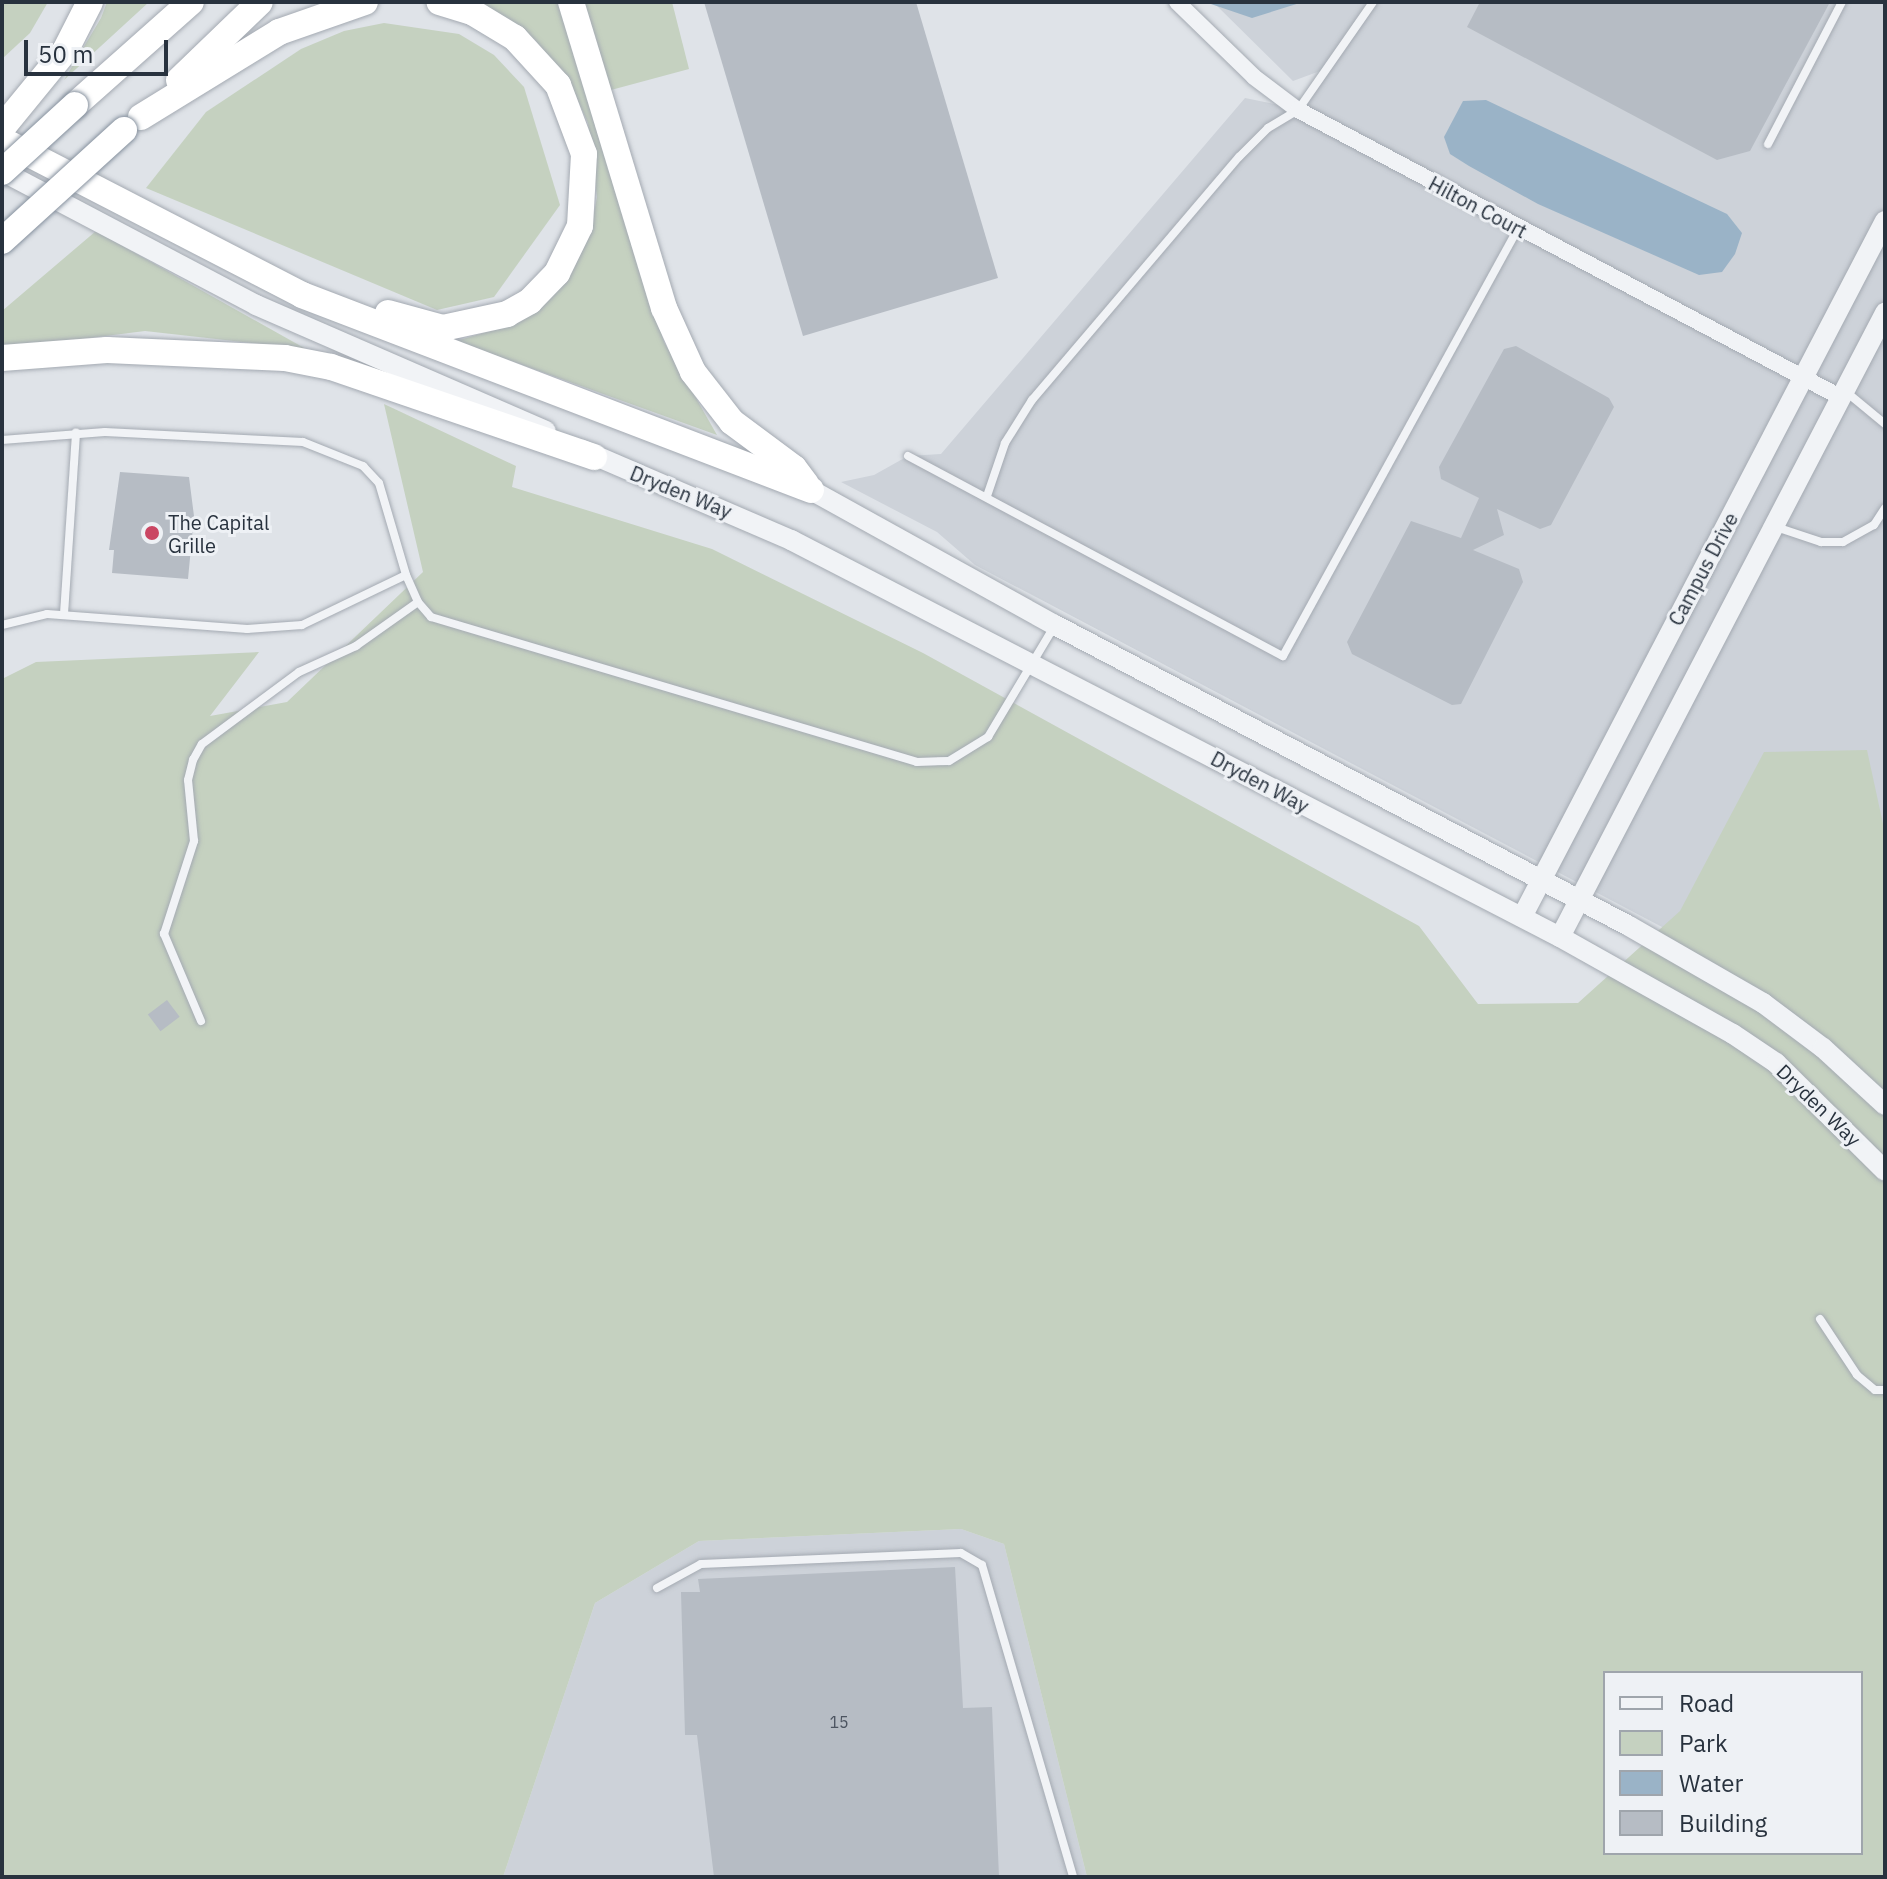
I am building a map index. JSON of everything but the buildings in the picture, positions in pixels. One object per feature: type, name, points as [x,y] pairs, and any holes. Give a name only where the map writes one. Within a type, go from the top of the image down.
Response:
[{"type":"highway","points":[[2,128],[40,85],[90,2]]},
{"type":"highway","points":[[2,171],[191,2]]},
{"type":"highway","points":[[2,241],[132,124],[260,2]]},
{"type":"highway","points":[[132,124],[279,32],[365,2]]},
{"type":"highway","points":[[246,269],[443,328],[507,314],[530,301],[557,273],[580,226],[585,200],[584,154],[571,108],[543,65],[515,38],[472,12],[439,2]]},
{"type":"highway","points":[[571,2],[664,308],[693,372],[732,422],[794,468],[811,490]]},
{"type":"highway","points":[[2,140],[246,269],[394,333],[811,490]]},
{"type":"highway","points":[[2,358],[107,350],[285,358],[331,367],[594,457]]},
{"type":"street","name":"Hilton Court","points":[[1177,2],[1254,77],[1298,110],[1803,377],[1842,394]]},
{"type":"street","name":"Dryden Way","points":[[2,171],[256,305],[518,416],[594,457],[763,527],[1560,937],[1733,1034],[1776,1063],[1885,1171]]},
{"type":"street","name":"Campus Drive","points":[[1522,917],[1885,221]]},
{"type":"street","name":"Campus Drive","points":[[1560,937],[1885,313]]},
{"type":"street","name":"Dryden Way","points":[[811,490],[1055,625],[1578,900],[1763,1003],[1823,1048],[1885,1105]]},
{"type":"lane","points":[[987,496],[1005,443],[1032,400],[1239,157],[1268,128],[1298,110],[1373,2]]},
{"type":"lane","points":[[1768,144],[1842,2]]},
{"type":"lane","points":[[908,456],[1283,656],[1518,228]]},
{"type":"lane","points":[[1842,394],[1885,424]]},
{"type":"lane","points":[[64,614],[76,432]]},
{"type":"lane","points":[[2,440],[76,432],[303,442],[356,462],[379,483],[387,498],[406,575],[418,602],[431,617],[917,762],[949,761],[988,737],[1036,665],[1055,625]]},
{"type":"lane","points":[[1773,526],[1821,542],[1843,542],[1874,525],[1885,509]]},
{"type":"lane","points":[[2,625],[64,614],[247,629],[302,625],[406,575]]},
{"type":"lane","points":[[201,1021],[164,934],[194,841],[188,780],[193,760],[202,744],[299,672],[356,646],[418,602]]},
{"type":"lane","points":[[1820,1319],[1857,1375],[1875,1390],[1885,1390]]},
{"type":"lane","points":[[657,1588],[701,1564],[961,1553],[982,1565],[1073,1877]]},
{"type":"shaded area","points":[[1213,2],[1885,2],[1885,1081],[1753,975],[975,565],[937,532],[841,482],[874,475],[908,456],[941,454],[1245,98],[1298,109],[1320,71],[1293,81]]},
{"type":"shaded area","points":[[961,1529],[1004,1544],[1087,1877],[503,1877],[595,1603],[699,1541]]},
{"type":"green space","points":[[2,2],[48,2],[30,33],[2,59]]},
{"type":"green space","points":[[107,2],[149,2],[64,80],[101,18]]},
{"type":"green space","points":[[478,2],[560,2],[664,342],[717,435],[456,341],[511,325],[591,229],[597,197],[588,123],[570,83],[535,40]]},
{"type":"green space","points":[[584,2],[672,2],[689,69],[611,90]]},
{"type":"green space","points":[[384,23],[459,34],[494,55],[524,87],[560,205],[494,297],[437,310],[146,188],[206,112],[301,49],[344,31]]},
{"type":"green space","points":[[96,231],[306,349],[145,331],[2,349],[2,311]]},
{"type":"green space","points":[[384,404],[516,466],[512,487],[712,549],[923,653],[1419,926],[1478,1004],[1578,1003],[1680,911],[1764,752],[1867,750],[1885,833],[1885,1877],[1087,1877],[1004,1544],[961,1529],[699,1541],[595,1603],[503,1877],[2,1877],[2,679],[36,662],[259,652],[210,716],[287,702],[423,572]]},
{"type":"water","points":[[1205,2],[1303,2],[1252,18]]},
{"type":"water","points":[[1486,100],[1727,214],[1742,233],[1735,254],[1722,272],[1699,275],[1538,204],[1469,166],[1450,154],[1444,137],[1463,101]]},
{"type":"place","name":"The Capital Grille","points":[[152,533]]}]
